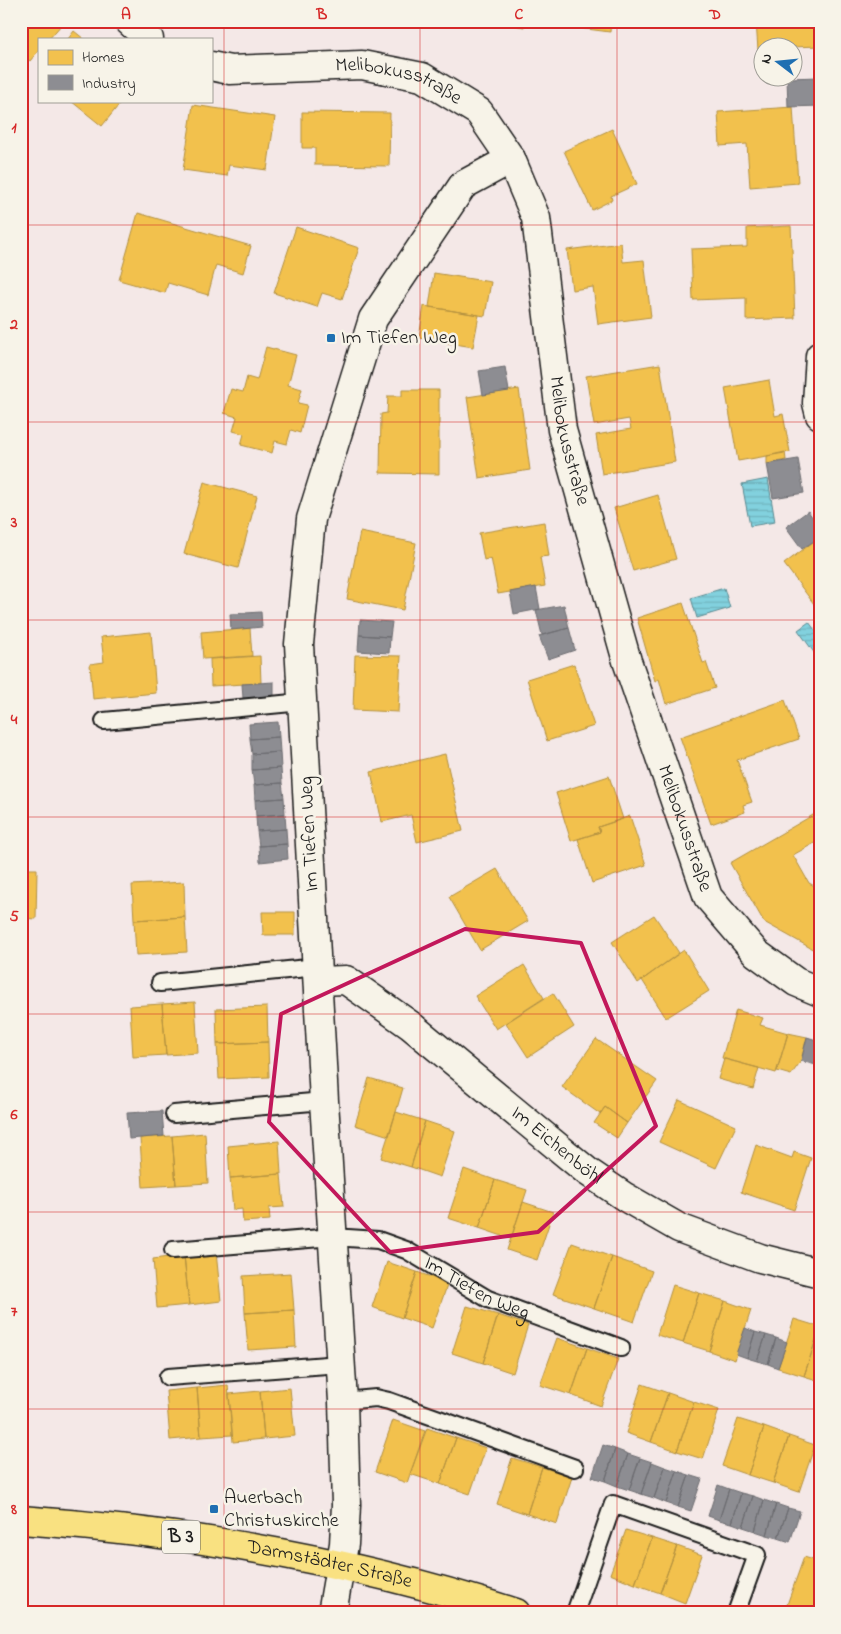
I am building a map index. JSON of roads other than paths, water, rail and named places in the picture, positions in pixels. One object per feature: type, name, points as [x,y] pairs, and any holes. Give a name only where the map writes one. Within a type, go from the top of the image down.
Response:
[{"type":"main road","name":"Darmstädter Straße","points":[[21,1520],[134,1530],[340,1565],[448,1592],[516,1613]]},
{"type":"street","points":[[129,21],[148,38]]},
{"type":"street","name":"Melibokusstraße","points":[[212,66],[230,70],[362,66],[422,77],[479,112],[511,159],[536,218],[562,430],[627,661],[708,896],[756,953],[796,982],[820,992]]},
{"type":"street","name":"Im Tiefen Weg","points":[[332,1613],[346,1526],[343,1401],[324,1101],[299,644],[311,519],[373,319],[463,185],[511,159]]},
{"type":"street","points":[[820,356],[817,403],[820,415]]},
{"type":"street","name":"Im Eichenböhl","points":[[318,974],[346,980],[410,1025],[588,1172],[625,1197],[679,1228],[760,1258],[820,1273]]},
{"type":"lane","points":[[104,721],[302,702]]},
{"type":"lane","points":[[160,983],[318,974]]},
{"type":"lane","points":[[174,1114],[324,1101]]},
{"type":"lane","name":"Im Tiefen Weg","points":[[173,1250],[333,1237],[378,1240],[406,1250],[488,1299],[621,1348]]},
{"type":"lane","points":[[168,1377],[340,1364]]},
{"type":"lane","points":[[343,1401],[376,1398],[389,1401],[575,1468]]},
{"type":"lane","points":[[575,1613],[613,1504],[757,1555],[736,1613]]},
{"type":"water","points":[[768,479],[775,522],[750,526],[742,484]]},
{"type":"water","points":[[724,588],[730,608],[697,618],[691,598]]},
{"type":"water","points":[[809,622],[820,637],[820,657],[818,658],[798,630]]},
{"type":"place","name":"Im Tiefen Weg","points":[[331,338]]},
{"type":"place","name":"Auerbach Christuskirche","points":[[214,1509]]}]
